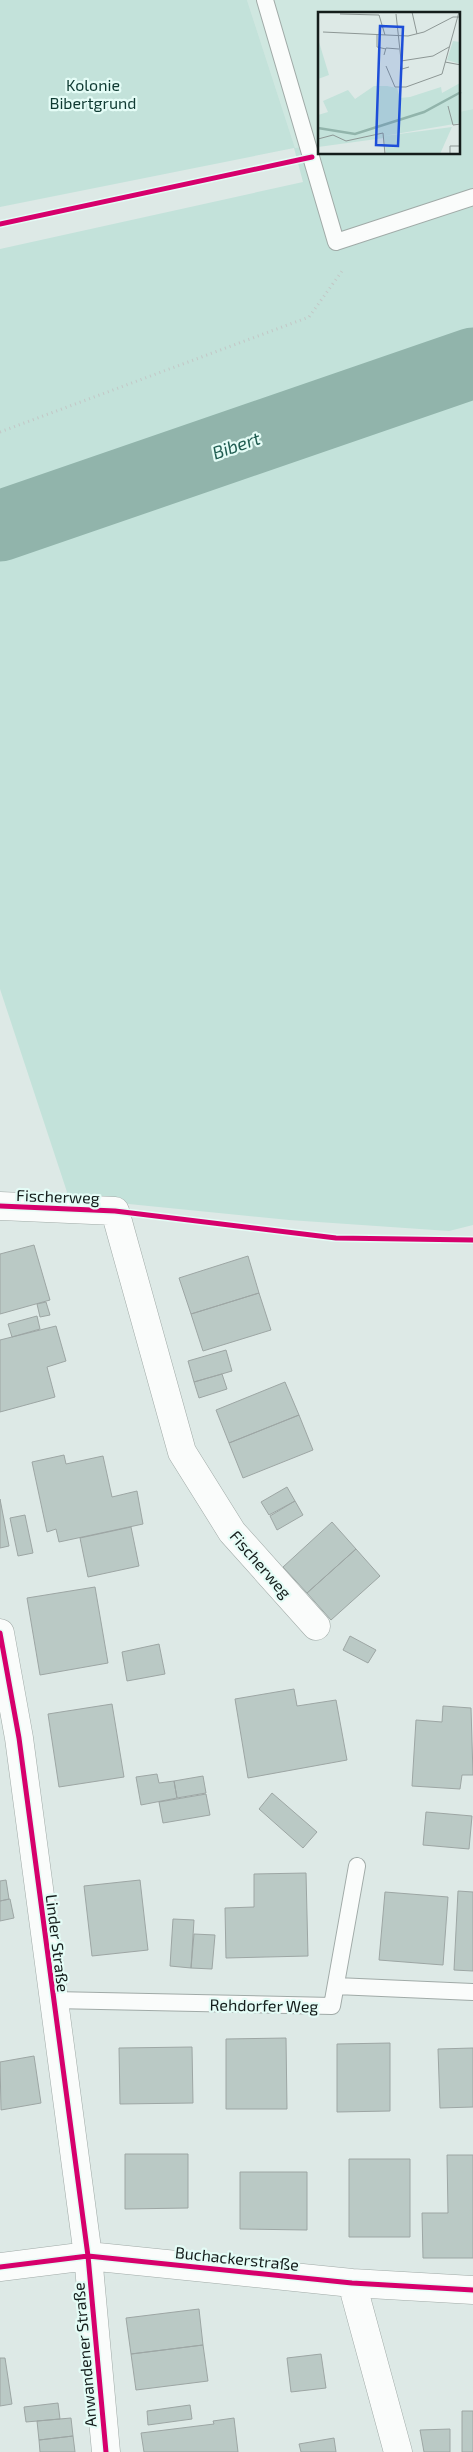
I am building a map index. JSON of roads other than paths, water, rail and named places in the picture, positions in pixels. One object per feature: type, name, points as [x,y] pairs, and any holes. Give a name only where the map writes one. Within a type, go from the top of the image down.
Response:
[{"type":"street","name":"Fischerweg","points":[[0,1206],[115,1211],[182,1452],[232,1532],[316,1626]]},
{"type":"street","name":"Linder Straße","points":[[0,1633],[10,1740],[53,2000],[88,2256]]},
{"type":"street","name":"Buchackerstraße","points":[[0,2267],[88,2256],[352,2282],[473,2290]]},
{"type":"street","name":"Anwandener Straße","points":[[88,2256],[106,2452]]},
{"type":"street","points":[[352,2282],[398,2452]]},
{"type":"lane","points":[[265,0],[336,242],[473,197]]},
{"type":"lane","name":"Rehdorfer Weg","points":[[53,2000],[332,2006],[357,1866]]},
{"type":"lane","points":[[336,1986],[473,1992]]},
{"type":"waterway","name":"Bibert","points":[[0,526],[473,363]]},
{"type":"park label","name":"Kolonie Bibertgrund","points":[[93,93]]}]
